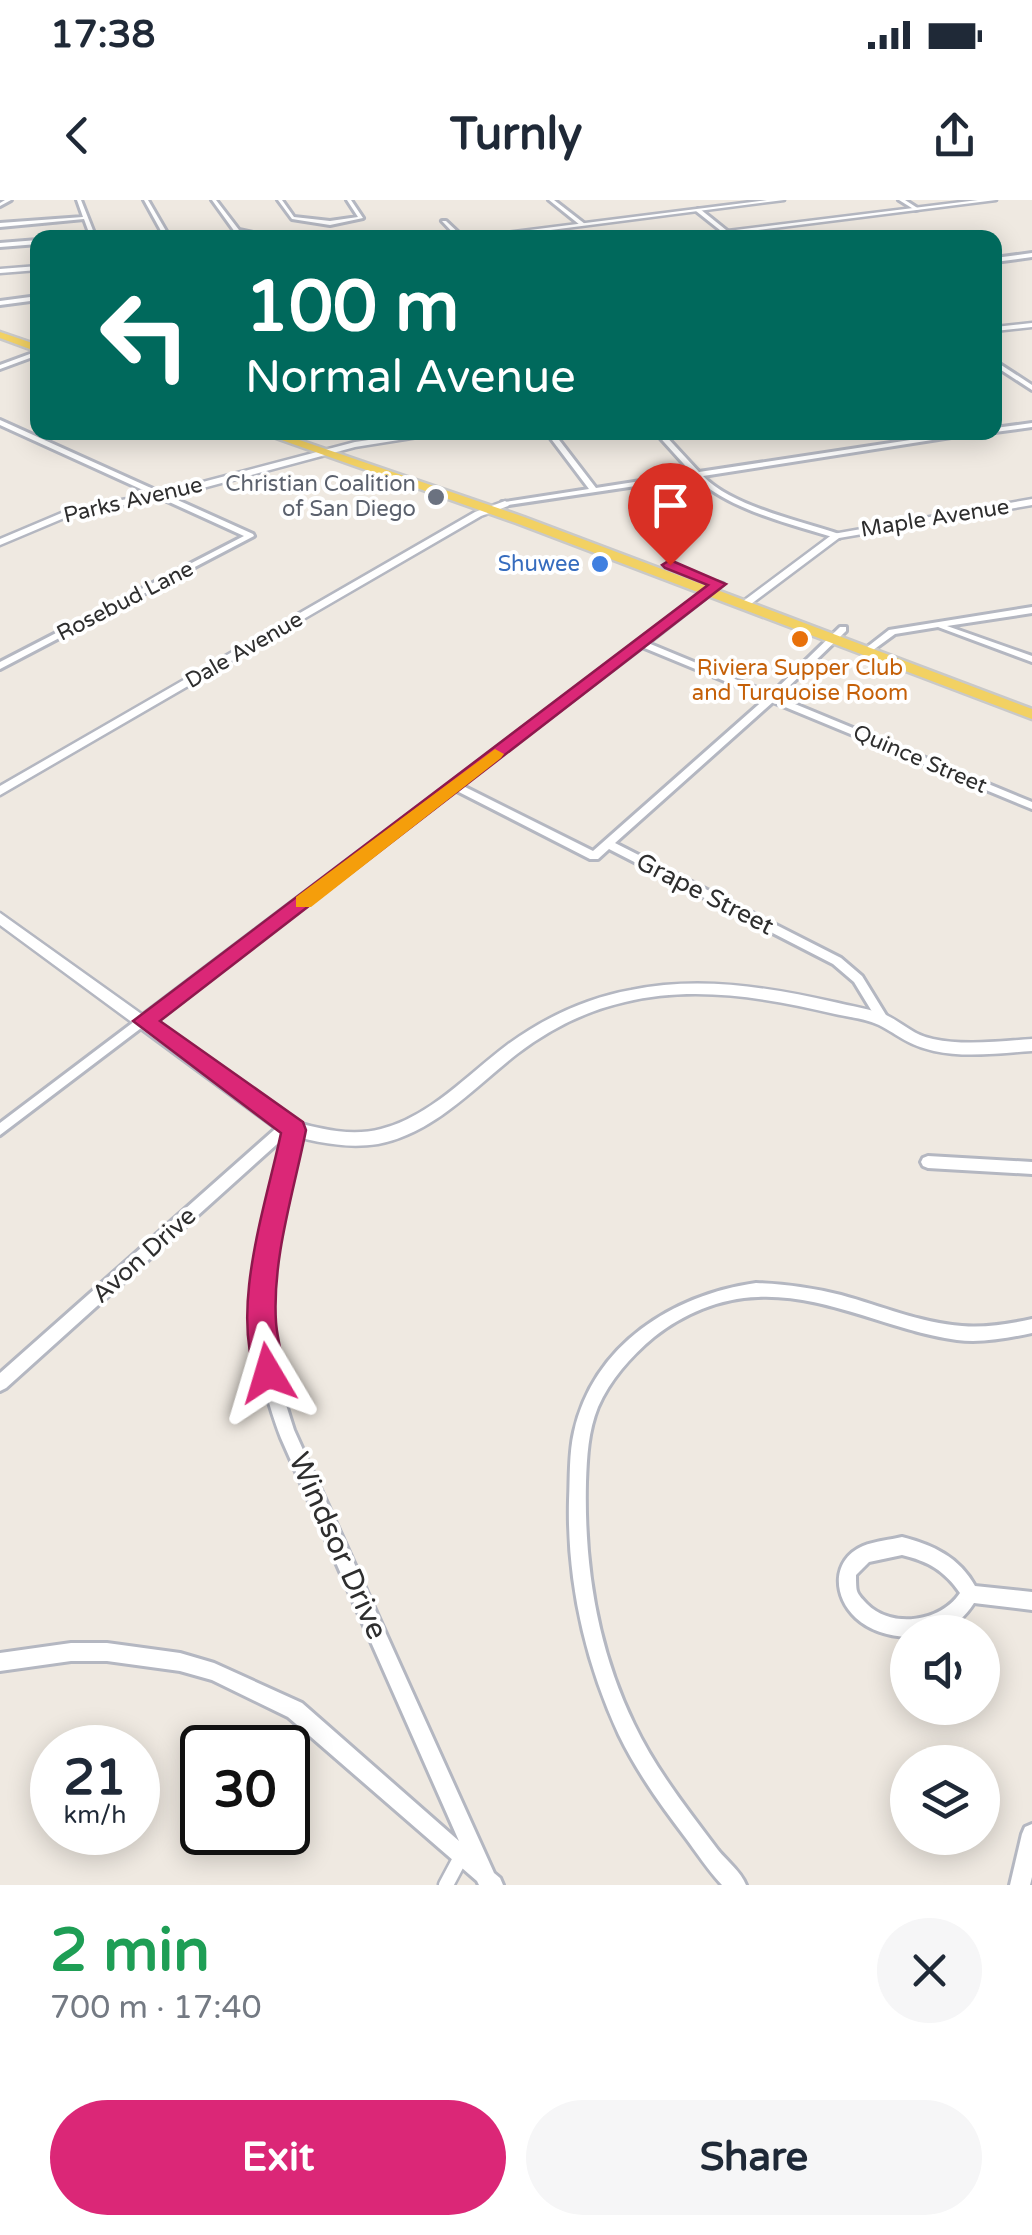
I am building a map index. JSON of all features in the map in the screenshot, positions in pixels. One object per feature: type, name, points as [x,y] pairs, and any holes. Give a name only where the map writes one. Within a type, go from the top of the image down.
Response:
[{"type":"main road","points":[[0,335],[30,348]]},
{"type":"main road","points":[[0,344],[30,350]]},
{"type":"main road","points":[[288,440],[1032,700]]},
{"type":"main road","points":[[318,440],[505,504],[713,589]]},
{"type":"main road","points":[[871,646],[1032,714]]},
{"type":"street","points":[[0,205],[9,200]]},
{"type":"street","points":[[79,200],[90,230]]},
{"type":"street","points":[[146,200],[163,230]]},
{"type":"street","points":[[214,200],[236,230]]},
{"type":"street","points":[[280,200],[292,218],[330,224],[361,218],[349,200]]},
{"type":"street","points":[[551,200],[582,224]]},
{"type":"street","points":[[534,230],[781,200]]},
{"type":"street","points":[[902,200],[917,208]]},
{"type":"street","points":[[734,230],[993,200]]},
{"type":"street","points":[[698,210],[725,230]]},
{"type":"street","points":[[0,224],[84,218]]},
{"type":"street","points":[[444,222],[453,230]]},
{"type":"street","points":[[0,245],[30,243]]},
{"type":"street","points":[[1002,259],[1032,255]]},
{"type":"street","points":[[0,270],[30,268]]},
{"type":"street","points":[[0,303],[30,299]]},
{"type":"street","points":[[1002,328],[1032,325]]},
{"type":"street","points":[[0,367],[30,354]]},
{"type":"street","points":[[1002,369],[1032,388]]},
{"type":"street","points":[[0,422],[30,436]]},
{"type":"street","points":[[1002,429],[1032,425]]},
{"type":"street","points":[[39,440],[162,496]]},
{"type":"street","name":"Parks Avenue","points":[[0,542],[70,512],[162,496],[323,452],[394,440]]},
{"type":"street","points":[[555,440],[594,490]]},
{"type":"street","points":[[665,440],[696,474],[738,503],[836,536]]},
{"type":"street","points":[[505,504],[926,440]]},
{"type":"street","name":"Rosebud Lane","points":[[0,666],[250,536],[162,496]]},
{"type":"street","name":"Maple Avenue","points":[[748,601],[836,536],[1032,502]]},
{"type":"street","name":"Dale Avenue","points":[[0,791],[488,508],[505,504]]},
{"type":"street","points":[[0,1130],[713,589]]},
{"type":"street","points":[[871,646],[892,632],[1032,610]]},
{"type":"street","points":[[940,626],[1032,659]]},
{"type":"street","points":[[609,844],[838,634]]},
{"type":"street","name":"Quince Street","points":[[641,643],[1032,806]]},
{"type":"street","name":"Grape Street","points":[[454,785],[594,856],[609,844],[837,961],[858,979],[882,1020]]},
{"type":"street","points":[[0,918],[291,1128],[318,1138],[366,1142],[403,1132],[432,1116],[528,1036],[572,1013],[640,992],[694,987],[777,993],[882,1020],[928,1047],[1032,1045]]},
{"type":"street","name":"Avon Drive","points":[[0,1383],[291,1128]]},
{"type":"street","name":"Windsor Drive","points":[[291,1128],[263,1279],[262,1321],[268,1373],[286,1432],[490,1883]]},
{"type":"street","points":[[928,1162],[1032,1168]]},
{"type":"street","points":[[728,1882],[640,1756],[593,1640],[580,1574],[577,1502],[582,1428],[603,1383],[632,1346],[667,1318],[708,1299],[751,1289],[774,1288],[958,1333],[1000,1333],[1032,1326]]},
{"type":"street","points":[[877,1549],[917,1549],[961,1575],[970,1594],[965,1606],[942,1623],[927,1627],[896,1626],[854,1606],[847,1571],[877,1549]]},
{"type":"street","points":[[970,1594],[1032,1601]]},
{"type":"street","points":[[0,1662],[71,1652],[107,1652],[180,1662],[214,1672],[295,1710],[463,1854],[490,1883]]},
{"type":"street","points":[[1020,1885],[1032,1834]]},
{"type":"street","points":[[446,1885],[463,1854]]},
{"type":"slow traffic","points":[[303,902],[495,754]]},
{"type":"place","name":"Christian Coalition of San Diego","points":[[436,497]]},
{"type":"place","name":"Shuwee","points":[[600,564]]},
{"type":"place","name":"Riviera Supper Club and Turquoise Room","points":[[800,639]]},
{"type":"route","points":[[268,1373],[262,1321],[263,1279],[294,1130],[144,1021],[719,584],[670,565]]}]
